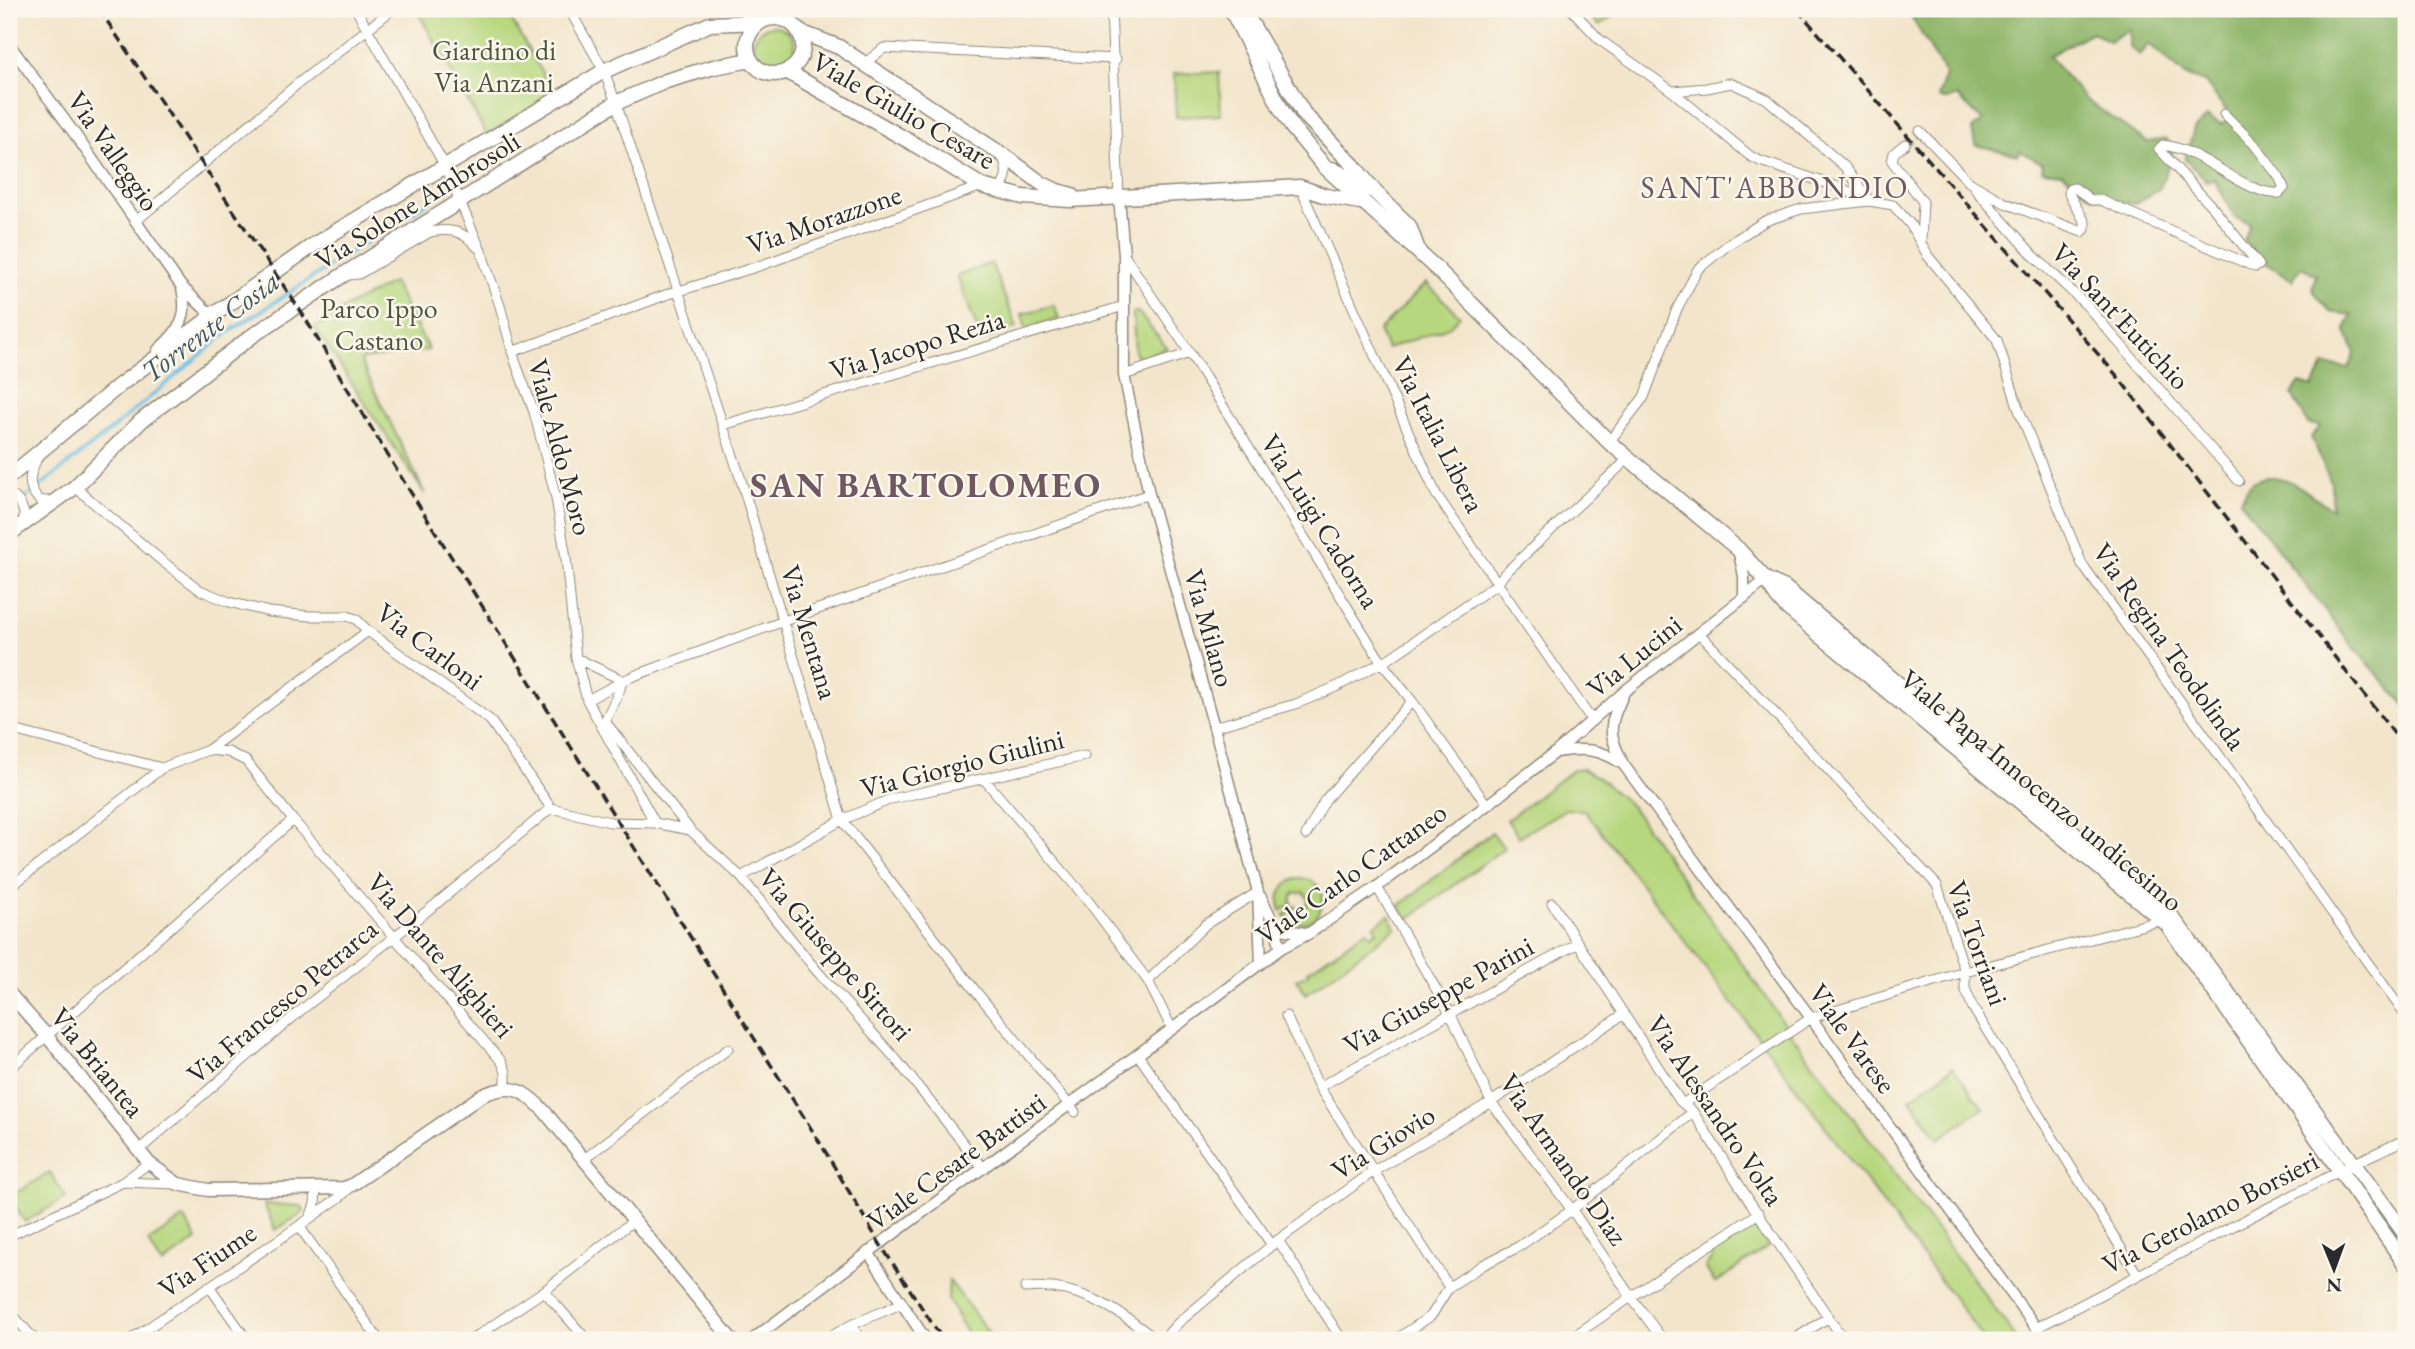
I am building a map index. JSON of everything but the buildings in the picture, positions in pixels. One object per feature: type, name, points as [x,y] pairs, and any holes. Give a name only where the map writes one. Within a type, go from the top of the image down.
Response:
[{"type":"main road","name":"Viale Papa Innocenzo undicesimo","points":[[1231,9],[1281,109],[1324,166],[1419,253],[1609,442],[1738,549],[1786,606],[2163,920],[2406,1265]]},
{"type":"main road","points":[[1243,9],[1294,99],[1324,138],[1353,165],[1409,226],[1419,253]]},
{"type":"main road","points":[[604,71],[710,24],[762,17],[785,19],[800,32],[803,50],[794,66],[786,71],[770,73],[756,66],[751,60],[747,44],[749,36],[762,17]]},
{"type":"main road","name":"Viale Giulio Cesare","points":[[800,32],[823,39],[864,64],[1001,153],[1041,183],[1057,191],[1087,199]]},
{"type":"main road","points":[[616,103],[666,81],[751,60]]},
{"type":"main road","name":"Via Solone Ambrosoli","points":[[9,477],[121,384],[310,247],[447,170],[604,71]]},
{"type":"main road","name":"Viale Giulio Cesare","points":[[786,71],[982,186],[998,191],[1044,200],[1300,187]]},
{"type":"main road","name":"Via Solone Ambrosoli","points":[[9,534],[23,517],[47,501],[78,489],[141,421],[252,335],[459,197],[616,103]]},
{"type":"main road","points":[[1300,187],[1313,180],[1324,166],[1324,138]]},
{"type":"main road","points":[[1324,166],[1376,192]]},
{"type":"main road","points":[[1300,187],[1326,196],[1362,202]]},
{"type":"main road","name":"Viale Papa Innocenzo undicesimo","points":[[1766,580],[1785,588],[2169,913],[2406,1235]]},
{"type":"main road","name":"Via Briantea","points":[[9,993],[149,1163],[178,1184]]},
{"type":"main road","points":[[178,1184],[208,1190],[344,1188],[481,1096],[516,1089],[530,1096],[732,1340]]},
{"type":"street","name":"Viale Aldo Moro","points":[[356,9],[447,170],[481,251],[512,352],[534,412],[556,498],[566,558],[576,658],[587,700],[655,823]]},
{"type":"street","points":[[136,221],[393,9]]},
{"type":"street","name":"Via Mentana","points":[[569,9],[604,71],[616,103],[723,425],[842,820],[1072,1109]]},
{"type":"street","name":"Via Milano","points":[[1111,9],[1124,255],[1124,375],[1149,494],[1258,892],[1281,948]]},
{"type":"street","points":[[1571,9],[1600,40],[1672,91],[1750,156],[1841,188],[1869,201]]},
{"type":"street","name":"Via Valleggio","points":[[9,44],[181,286],[207,311],[219,312]]},
{"type":"street","points":[[864,64],[884,48],[1114,59]]},
{"type":"street","points":[[1672,91],[1731,83],[1767,99],[1845,167],[1869,201]]},
{"type":"street","points":[[1920,131],[1969,182],[2005,203],[2082,232],[2085,222],[2069,194],[2070,189],[2075,188],[2091,200],[2100,200],[2255,267],[2259,265],[2220,216],[2159,149],[2163,145],[2178,147],[2256,190],[2279,193],[2284,188],[2280,177],[2254,144],[2224,114]]},
{"type":"street","points":[[1900,148],[1892,161],[1923,202],[1920,243]]},
{"type":"street","name":"Viale Giulio Cesare","points":[[998,191],[1005,183],[1007,174],[1001,153]]},
{"type":"street","name":"Via Sant'Eutichio","points":[[1969,182],[2033,255],[2087,306],[2239,481]]},
{"type":"street","name":"Via Morazzone","points":[[512,352],[982,186]]},
{"type":"street","name":"Via Italia Libera","points":[[1300,187],[1436,494],[1591,719]]},
{"type":"street","points":[[1609,442],[1644,397],[1677,309],[1698,269],[1729,244],[1765,221],[1801,209],[1869,201]]},
{"type":"street","name":"Via Regina Teodolinda","points":[[1869,201],[1893,205],[1910,224],[1928,256],[1997,340],[2019,410],[2082,564],[2406,1016]]},
{"type":"street","points":[[343,275],[359,274],[430,232],[440,230],[461,232],[481,251]]},
{"type":"street","name":"Via Luigi Cadorna","points":[[1124,255],[1190,353],[1382,663],[1487,805]]},
{"type":"street","points":[[121,384],[168,341],[183,322],[185,305],[181,286]]},
{"type":"street","name":"Via Jacopo Rezia","points":[[723,425],[1124,306]]},
{"type":"street","points":[[1124,375],[1190,353]]},
{"type":"street","points":[[39,454],[28,479],[32,490],[47,501]]},
{"type":"street","points":[[1214,727],[1296,704],[1382,663],[1498,583],[1504,574],[1628,459]]},
{"type":"street","name":"Via Carloni","points":[[78,489],[162,561],[201,590],[229,602],[269,612],[347,616],[356,619],[368,631],[490,720],[551,808]]},
{"type":"street","points":[[587,700],[622,680],[1149,494]]},
{"type":"street","points":[[10,495],[19,501],[23,517]]},
{"type":"street","points":[[1738,549],[1744,576],[1744,598]]},
{"type":"street","name":"Via Lucini","points":[[1556,752],[1625,691],[1766,580]]},
{"type":"street","points":[[9,888],[162,768],[208,750],[368,631]]},
{"type":"street","name":"Via Torriani","points":[[1699,633],[1937,885],[1965,972],[1965,988],[1973,1008],[2137,1274]]},
{"type":"street","points":[[576,658],[622,680]]},
{"type":"street","name":"Via Giuseppe Sirtori","points":[[622,680],[606,719],[607,724],[690,830],[741,877],[816,970],[895,1058],[984,1169]]},
{"type":"street","name":"Viale Varese","points":[[1625,691],[1614,714],[1610,736],[1623,764],[2045,1340]]},
{"type":"street","points":[[1306,835],[1325,800],[1412,701]]},
{"type":"street","points":[[9,729],[162,768]]},
{"type":"street","name":"Viale Varese","points":[[1556,752],[1573,749],[1597,750],[1623,764]]},
{"type":"street","name":"Via Dante Alighieri","points":[[208,750],[228,752],[246,761],[293,820],[502,1062],[506,1072],[506,1089]]},
{"type":"street","name":"Viale Carlo Cattaneo","points":[[1138,1055],[1281,948],[1377,887],[1556,752]]},
{"type":"street","name":"Via Giorgio Giulini","points":[[741,877],[842,820],[891,799],[1085,755]]},
{"type":"street","points":[[984,779],[1089,902],[1148,981],[1172,1030]]},
{"type":"street","points":[[551,808],[610,822],[655,823],[690,830]]},
{"type":"street","name":"Via Francesco Petrarca","points":[[139,1150],[300,1011],[551,808]]},
{"type":"street","points":[[9,1069],[293,820]]},
{"type":"street","name":"Via Armando Diaz","points":[[1377,887],[1451,1015],[1491,1102],[1572,1210],[1663,1340]]},
{"type":"street","points":[[1148,981],[1206,924],[1258,892]]},
{"type":"street","name":"Via Milano","points":[[1258,892],[1261,963]]},
{"type":"street","name":"Via Alessandro Volta","points":[[1552,903],[1680,1101],[1693,1112],[1844,1340]]},
{"type":"street","points":[[1684,1103],[1811,1018],[1965,972],[2163,920]]},
{"type":"street","points":[[1275,929],[1308,933]]},
{"type":"street","name":"Via Giuseppe Parini","points":[[1319,1087],[1578,943]]},
{"type":"street","name":"Via Giovio","points":[[1166,1340],[1178,1324],[1275,1242],[1374,1171],[1491,1102],[1623,1014]]},
{"type":"street","points":[[1286,1016],[1319,1087],[1449,1286]]},
{"type":"street","points":[[584,1159],[728,1049]]},
{"type":"street","points":[[1138,1055],[1275,1242],[1342,1340]]},
{"type":"street","name":"Viale Cesare Battisti","points":[[752,1340],[868,1252],[1072,1109],[1138,1055]]},
{"type":"street","points":[[1395,1340],[1410,1337],[1431,1316],[1449,1286],[1518,1247],[1572,1210],[1693,1112]]},
{"type":"street","name":"Via Gerolamo Borsieri","points":[[2036,1328],[2137,1274],[2406,1139]]},
{"type":"street","points":[[9,1236],[123,1182],[149,1163]]},
{"type":"street","points":[[123,1182],[178,1184]]},
{"type":"street","name":"Via Fiume","points":[[130,1340],[299,1226],[340,1197],[352,1185]]},
{"type":"street","points":[[310,1218],[316,1189]]},
{"type":"street","points":[[1569,1340],[1759,1213]]},
{"type":"street","points":[[471,1340],[544,1290],[633,1221]]},
{"type":"street","points":[[299,1226],[379,1340]]},
{"type":"street","points":[[868,1252],[926,1340]]},
{"type":"street","points":[[209,1286],[247,1340]]},
{"type":"street","points":[[1025,1288],[1041,1286],[1086,1294],[1127,1316],[1156,1340]]},
{"type":"street","points":[[544,1290],[587,1340]]},
{"type":"street","points":[[825,1340],[851,1325],[903,1303]]},
{"type":"street","points":[[9,1311],[35,1340]]},
{"type":"street","points":[[1793,1340],[1829,1317]]},
{"type":"street","points":[[851,1325],[862,1340]]},
{"type":"green space","name":"Giardino di Via Anzani","points":[[416,9],[505,9],[555,95],[487,135]]},
{"type":"green space","points":[[1584,9],[1622,9],[1599,26]]},
{"type":"green space","points":[[1921,9],[2406,9],[2406,706],[2352,645],[2240,500],[2253,482],[2274,477],[2294,484],[2332,509],[2331,482],[2311,437],[2321,426],[2308,424],[2292,394],[2300,383],[2313,387],[2324,365],[2349,368],[2355,353],[2345,329],[2352,315],[2330,312],[2312,289],[2316,275],[2302,267],[2292,280],[2260,259],[2244,241],[2250,224],[2235,217],[2214,179],[2208,182],[2185,160],[2194,129],[2207,117],[2221,124],[2231,117],[2205,82],[2185,75],[2149,44],[2140,55],[2129,46],[2130,29],[2109,41],[2092,32],[2048,56],[2085,99],[2147,142],[2167,139],[2173,152],[2160,188],[2135,204],[2092,196],[2061,172],[2042,170],[2043,164],[2020,151],[2018,155],[1975,145],[1972,129],[1983,121],[1957,96],[1947,100],[1938,97],[1946,75],[1912,18]]},
{"type":"green space","points":[[774,26],[789,32],[795,47],[789,62],[774,68],[759,62],[753,47],[759,32]]},
{"type":"green space","points":[[1219,72],[1221,115],[1176,117],[1174,74]]},
{"type":"green space","points":[[991,263],[1017,327],[982,341],[957,276]]},
{"type":"green space","name":"Parco Ippo Castano","points":[[393,282],[429,350],[363,359],[361,362],[425,494],[315,328],[351,304]]},
{"type":"green space","points":[[1426,283],[1460,316],[1449,327],[1387,349],[1379,331]]},
{"type":"green space","points":[[1054,305],[1059,319],[1026,329],[1022,314]]},
{"type":"green space","points":[[1135,312],[1138,312],[1167,348],[1140,358],[1135,354]]},
{"type":"green space","points":[[1582,769],[1598,777],[1632,807],[1792,1035],[2018,1340],[1985,1340],[1585,811],[1566,809],[1519,837],[1507,820],[1567,774]]},
{"type":"green space","points":[[1492,832],[1504,848],[1408,919],[1399,906]]},
{"type":"green space","points":[[1301,878],[1314,882],[1321,890],[1323,900],[1321,910],[1315,918],[1306,923],[1296,922],[1284,915],[1295,906],[1301,908],[1307,905],[1308,899],[1304,892],[1294,893],[1292,904],[1281,911],[1279,899],[1285,885]]},
{"type":"green space","points":[[1389,915],[1396,928],[1306,994],[1296,979],[1309,974],[1308,971],[1367,930],[1371,935],[1377,931],[1374,926]]},
{"type":"green space","points":[[1953,1067],[1983,1108],[1939,1139],[1910,1099]]},
{"type":"green space","points":[[50,1172],[66,1198],[25,1222],[9,1197]]},
{"type":"green space","points":[[264,1204],[301,1206],[304,1209],[302,1214],[275,1230]]},
{"type":"green space","points":[[184,1218],[197,1240],[162,1264],[148,1242]]},
{"type":"green space","points":[[1752,1226],[1756,1227],[1768,1247],[1715,1283],[1705,1267],[1711,1260],[1712,1252]]},
{"type":"green space","points":[[949,1280],[994,1340],[970,1340],[948,1299]]},
{"type":"waterway","name":"Torrente Cosia","points":[[9,511],[227,333],[447,190]]},
{"type":"tunnel","points":[[1905,144],[1920,131]]},
{"type":"railway","points":[[99,9],[303,315],[401,477],[822,1146],[880,1244],[943,1340]]},
{"type":"railway","points":[[1797,9],[2118,377],[2406,749]]},
{"type":"district","name":"SANT'ABBONDIO","points":[[1775,187]]},
{"type":"district","name":"SAN BARTOLOMEO","points":[[926,484]]}]
